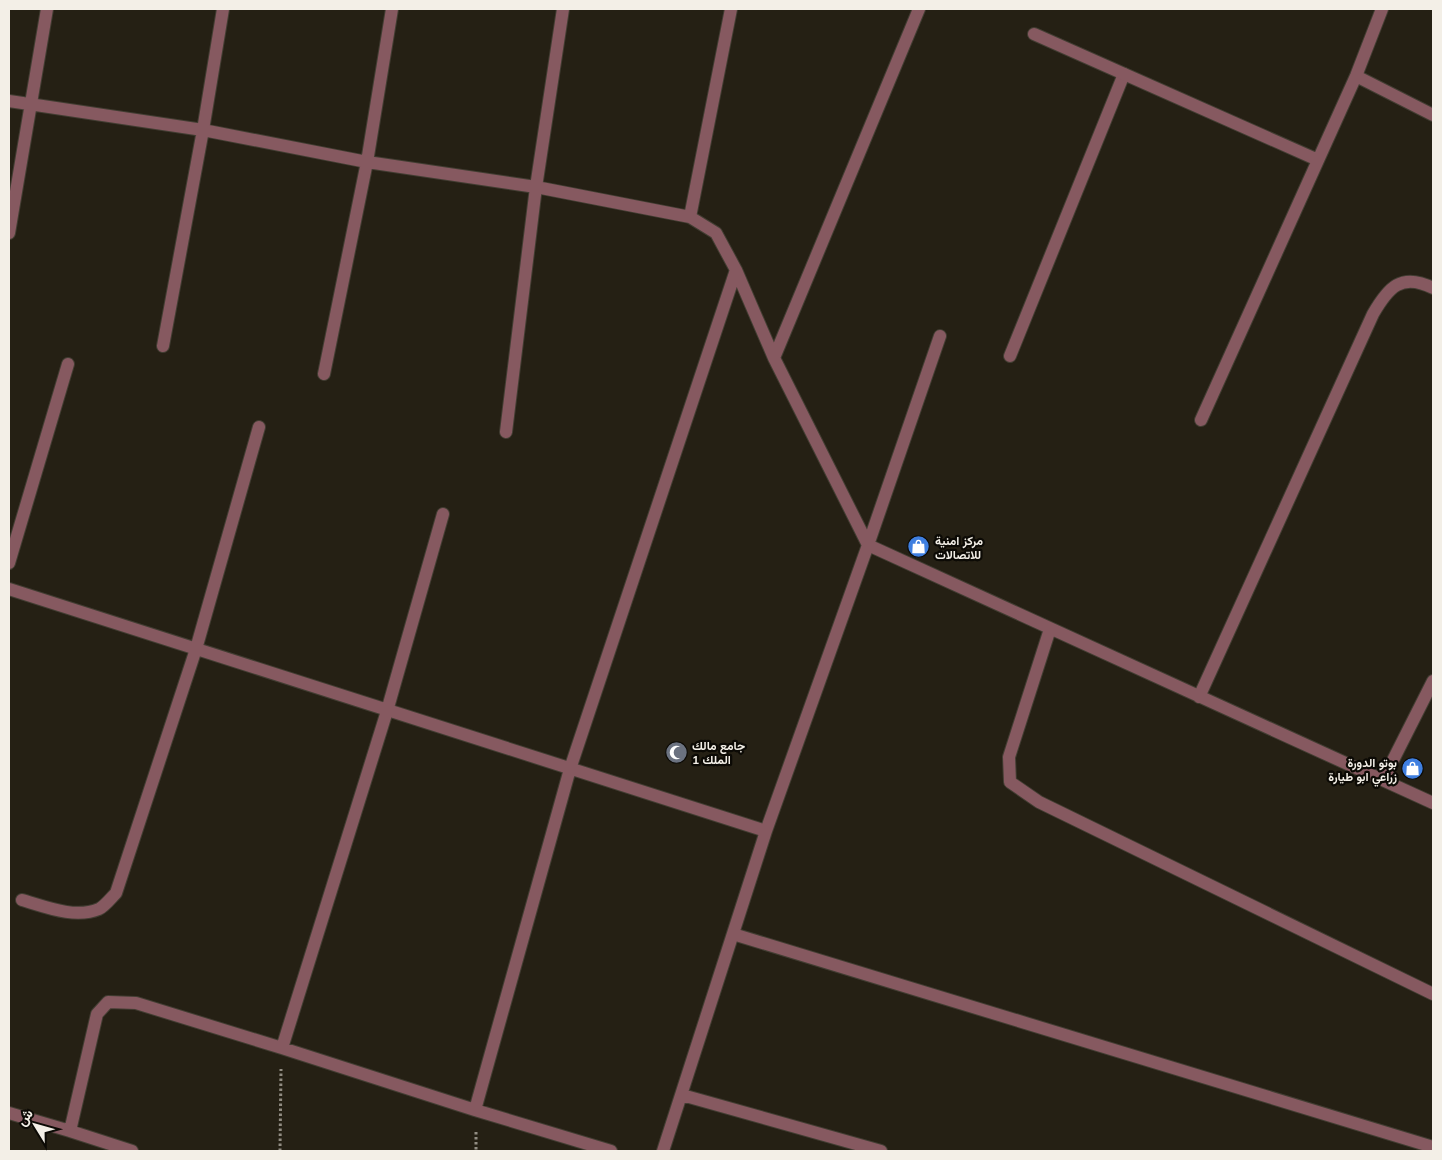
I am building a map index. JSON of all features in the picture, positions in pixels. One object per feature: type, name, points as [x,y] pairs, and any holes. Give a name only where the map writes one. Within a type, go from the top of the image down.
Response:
[{"type":"street","points":[[9,233],[47,9]]},
{"type":"street","points":[[163,346],[203,130],[223,9]]},
{"type":"street","points":[[324,374],[367,162],[392,9]]},
{"type":"street","points":[[506,432],[536,187],[564,9]]},
{"type":"street","points":[[690,217],[731,9]]},
{"type":"street","points":[[774,358],[919,9]]},
{"type":"street","points":[[1201,420],[1356,76],[1382,9]]},
{"type":"street","points":[[1034,34],[1318,160]]},
{"type":"street","points":[[1010,356],[1124,74]]},
{"type":"street","points":[[1356,76],[1433,115]]},
{"type":"street","points":[[9,101],[203,130],[367,162],[536,187],[690,217],[716,233],[736,270],[774,358],[868,544],[1433,803]]},
{"type":"street","points":[[475,1110],[570,769],[736,270]]},
{"type":"street","points":[[1199,696],[1373,314],[1384,296],[1399,283],[1411,282],[1433,288]]},
{"type":"street","points":[[663,1151],[766,832],[940,336]]},
{"type":"street","points":[[9,563],[68,364]]},
{"type":"street","points":[[22,900],[55,910],[79,913],[100,908],[116,893],[196,649],[259,427]]},
{"type":"street","points":[[282,1048],[387,711],[443,514]]},
{"type":"street","points":[[9,589],[766,832]]},
{"type":"street","points":[[1050,628],[1009,757],[1010,782],[1040,802],[1433,994]]},
{"type":"street","points":[[1383,780],[1433,682]]},
{"type":"street","points":[[733,934],[1433,1147]]},
{"type":"street","points":[[70,1131],[97,1014],[108,1002],[136,1003],[611,1151]]},
{"type":"street","points":[[682,1095],[881,1151]]},
{"type":"street","points":[[9,1113],[132,1151]]},
{"type":"path","points":[[280,1151],[282,1048]]},
{"type":"place","name":"مركز امنية للاتصالات","points":[[919,547]]},
{"type":"place","name":"جامع مالك الملك 1","points":[[676,752]]},
{"type":"place","name":"بوتو الدورة زراعي ابو طيارة","points":[[1413,769]]}]
